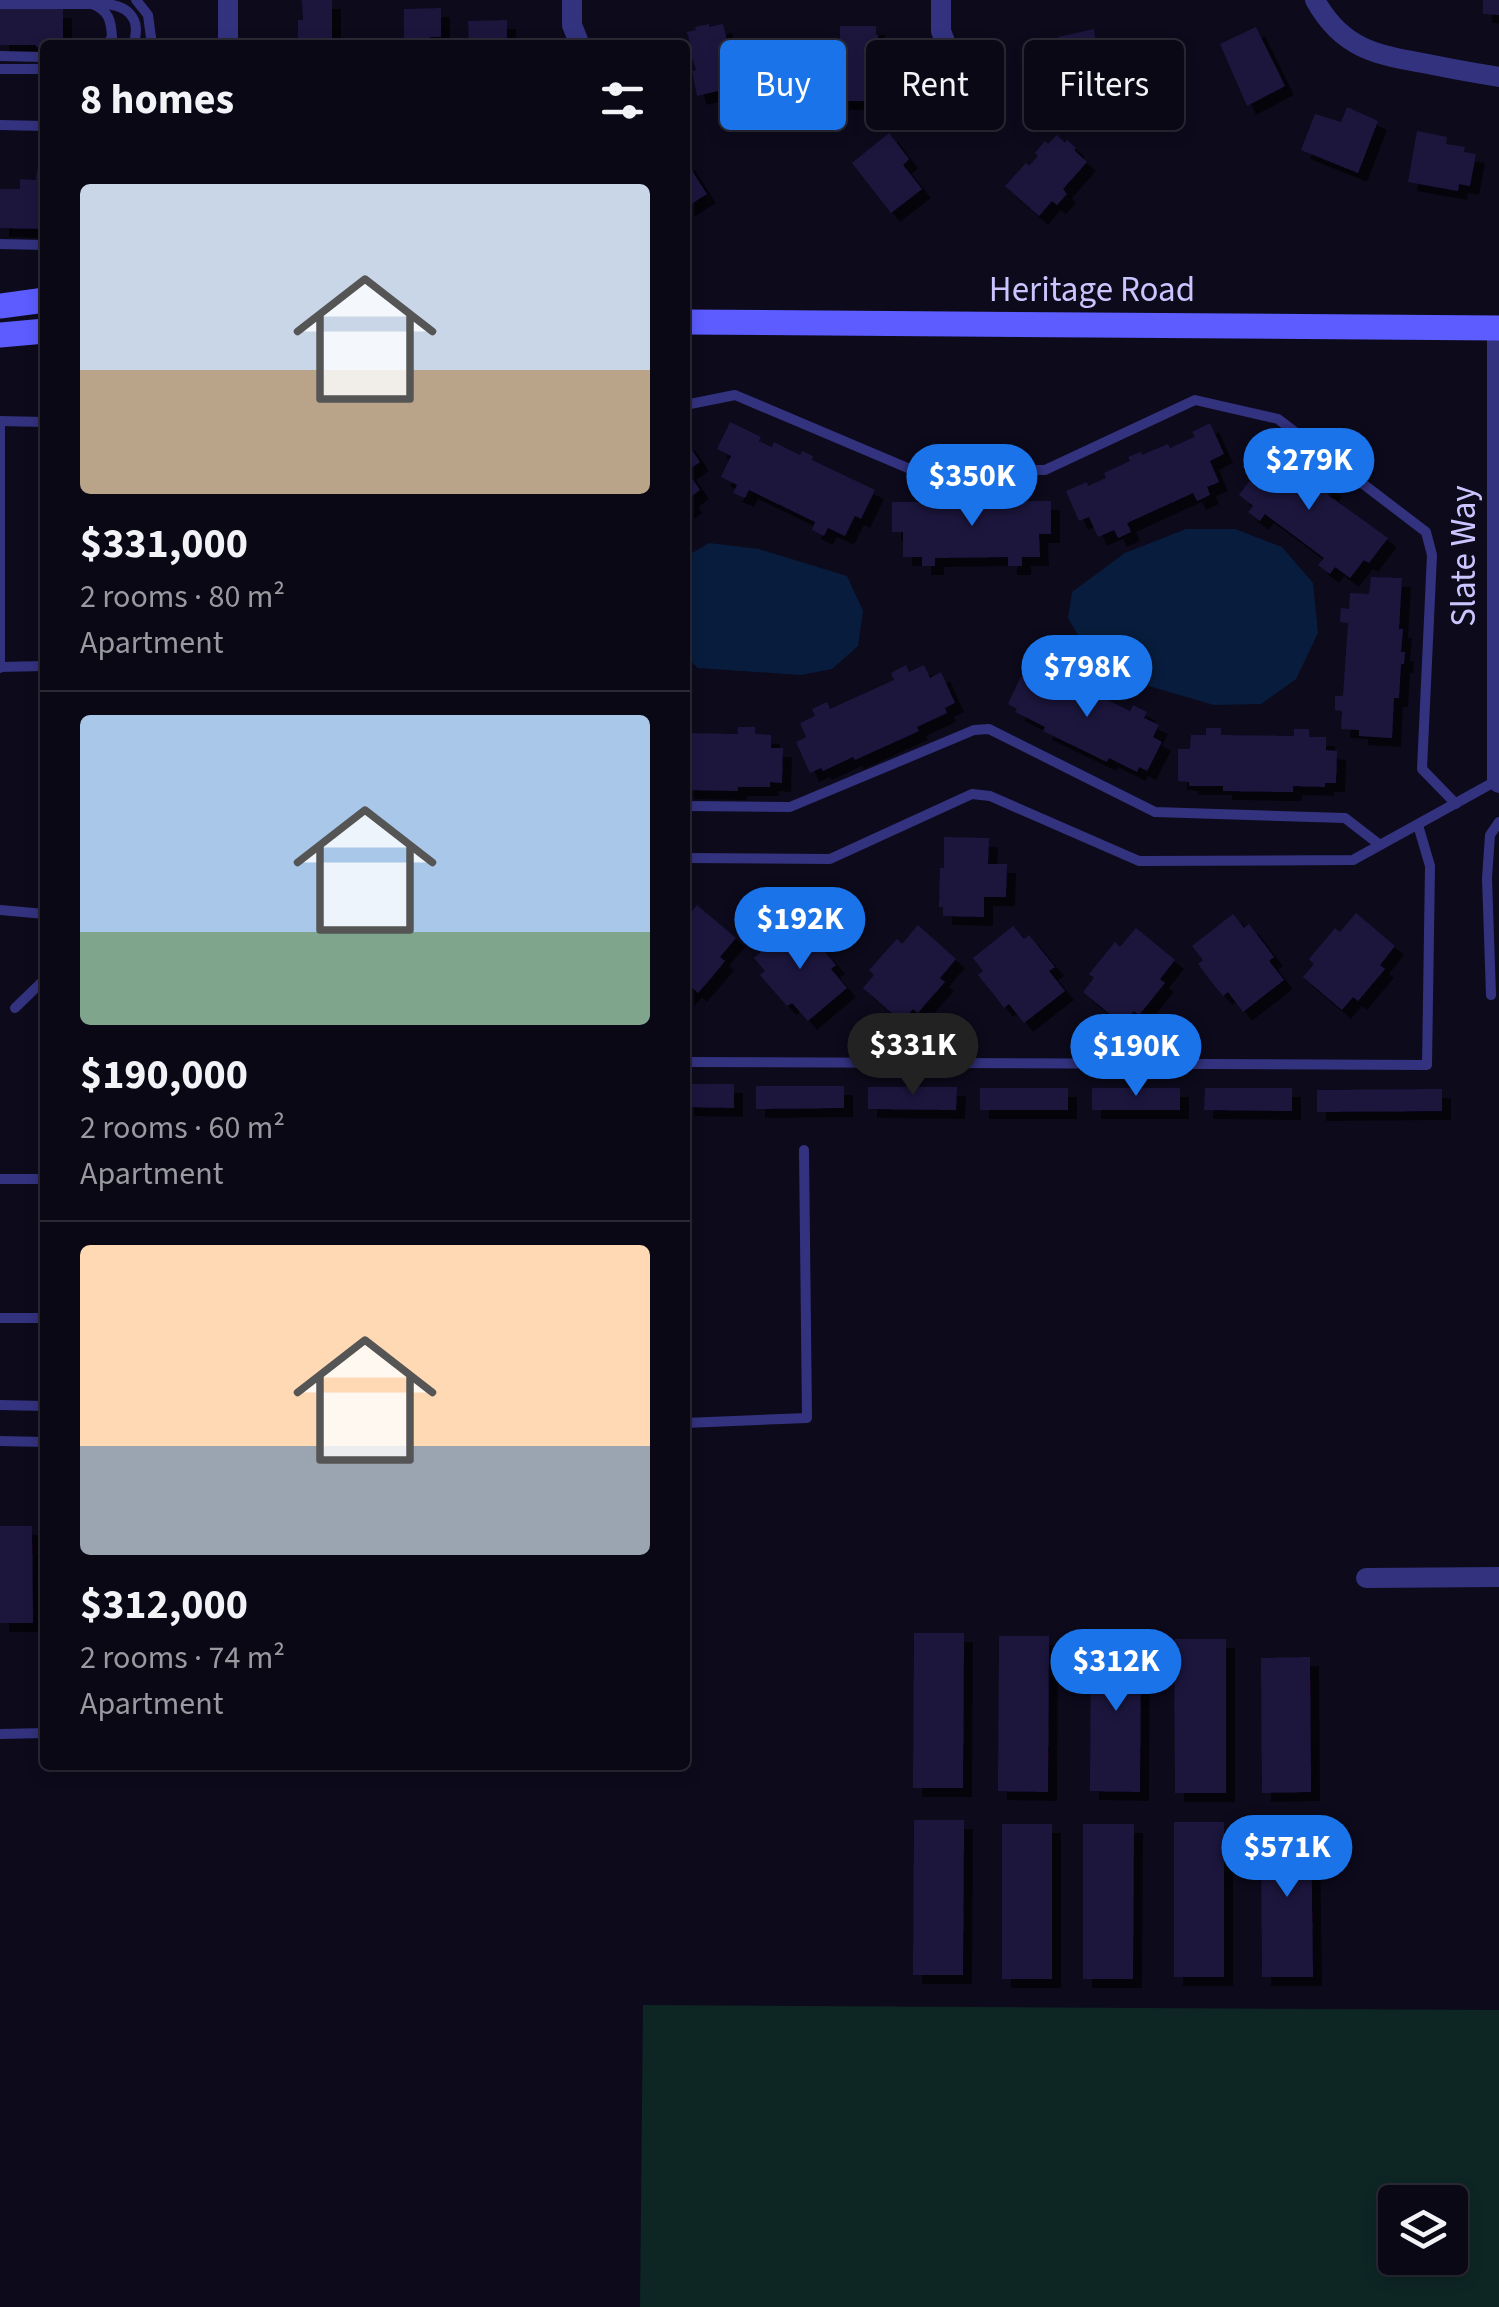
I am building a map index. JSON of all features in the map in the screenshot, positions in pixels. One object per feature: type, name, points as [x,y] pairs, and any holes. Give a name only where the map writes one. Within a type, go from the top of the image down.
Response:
[{"type":"main road","points":[[0,306],[40,301]]},
{"type":"main road","name":"Heritage Road","points":[[690,322],[1498,328]]},
{"type":"main road","points":[[0,335],[40,331]]},
{"type":"street","points":[[228,0],[228,40]]},
{"type":"street","points":[[572,0],[572,25],[578,40]]},
{"type":"street","points":[[941,0],[945,40]]},
{"type":"street","points":[[1315,0],[1345,37],[1379,56],[1499,77]]},
{"type":"street","name":"Slate Way","points":[[1498,328],[1498,782]]},
{"type":"street","points":[[1366,1578],[1499,1578]]},
{"type":"lane","points":[[136,0],[148,15],[151,40]]},
{"type":"lane","points":[[0,4],[111,4],[130,14],[137,23],[134,40]]},
{"type":"lane","points":[[92,4],[109,16],[110,40]]},
{"type":"lane","points":[[0,56],[40,57]]},
{"type":"lane","points":[[0,69],[40,69]]},
{"type":"lane","points":[[0,125],[40,126]]},
{"type":"lane","points":[[0,244],[40,245]]},
{"type":"lane","points":[[690,405],[735,396],[910,469],[1044,470],[1195,400],[1278,419],[1426,532],[1432,555],[1422,769],[1456,804]]},
{"type":"lane","points":[[40,422],[0,421],[0,669],[40,666]]},
{"type":"lane","points":[[690,806],[790,806],[974,730],[989,728],[1155,812],[1345,818],[1380,845]]},
{"type":"lane","points":[[690,858],[830,859],[972,794],[990,796],[1139,861],[1353,860],[1498,782]]},
{"type":"lane","points":[[1491,996],[1487,878],[1490,834],[1499,822]]},
{"type":"lane","points":[[690,1062],[1428,1065],[1430,866],[1418,825]]},
{"type":"lane","points":[[0,910],[40,914]]},
{"type":"lane","points":[[15,1008],[40,984]]},
{"type":"lane","points":[[690,1423],[807,1418],[804,1150]]},
{"type":"lane","points":[[0,1180],[40,1179]]},
{"type":"lane","points":[[0,1318],[40,1318]]},
{"type":"lane","points":[[0,1405],[40,1406]]},
{"type":"lane","points":[[0,1442],[40,1442]]},
{"type":"lane","points":[[0,1734],[40,1734]]},
{"type":"green space","points":[[643,2005],[1499,2010],[1499,2307],[640,2307]]},
{"type":"water","points":[[1186,529],[1235,529],[1282,547],[1313,583],[1318,633],[1296,679],[1261,704],[1214,705],[1149,686],[1088,652],[1068,618],[1072,592],[1125,553]]},
{"type":"water","points":[[709,543],[759,549],[847,576],[863,611],[858,646],[832,669],[801,675],[698,668],[690,661],[690,554]]},
{"type":"building","points":[[302,0],[332,0],[332,40],[292,40],[298,38],[298,20],[303,20]]},
{"type":"building","points":[[1483,0],[1499,0],[1499,15],[1483,14]]},
{"type":"building","points":[[441,8],[441,37],[404,38],[404,9]]},
{"type":"building","points":[[0,9],[63,9],[63,40],[40,40],[40,47],[0,45]]},
{"type":"building","points":[[507,20],[507,40],[469,40],[468,21]]},
{"type":"building","points":[[723,24],[727,40],[720,40],[720,90],[697,96],[692,71],[696,70],[690,61],[687,32],[696,30],[695,27]]},
{"type":"building","points":[[840,26],[876,26],[878,40],[866,40],[866,101],[846,101],[846,40],[840,40]]},
{"type":"building","points":[[1256,27],[1285,86],[1247,106],[1220,44]]},
{"type":"building","points":[[1094,29],[1096,40],[1059,40],[1058,37]]},
{"type":"building","points":[[1347,107],[1378,121],[1358,173],[1301,150],[1315,114],[1341,122]]},
{"type":"building","points":[[1417,131],[1447,137],[1446,144],[1465,147],[1464,152],[1476,154],[1470,186],[1459,184],[1458,191],[1408,182]]},
{"type":"building","points":[[889,133],[909,159],[903,165],[922,189],[891,213],[852,163]]},
{"type":"building","points":[[1057,135],[1076,148],[1087,162],[1063,189],[1067,194],[1057,205],[1052,201],[1039,216],[1005,186],[1038,156],[1035,153],[1045,141],[1048,144]]},
{"type":"building","points":[[690,168],[707,194],[690,205]]},
{"type":"building","points":[[40,169],[40,229],[0,228],[0,189],[20,189],[20,179],[36,180]]},
{"type":"building","points":[[730,422],[761,437],[759,441],[772,447],[774,442],[800,455],[802,451],[813,456],[812,460],[875,490],[861,519],[855,516],[845,536],[828,528],[824,536],[812,530],[815,522],[749,490],[745,498],[733,493],[737,485],[721,477],[731,456],[717,449]]},
{"type":"building","points":[[1210,423],[1224,454],[1210,461],[1219,482],[1207,487],[1210,495],[1197,501],[1193,493],[1127,523],[1131,532],[1118,538],[1114,530],[1098,537],[1089,517],[1079,521],[1066,491],[1106,478],[1104,473],[1130,461],[1128,457],[1168,444],[1170,448],[1195,437],[1192,432]]},
{"type":"building","points":[[1260,443],[1296,474],[1298,471],[1321,487],[1324,482],[1329,485],[1333,488],[1328,495],[1388,538],[1369,563],[1364,560],[1350,578],[1335,567],[1330,574],[1318,565],[1324,558],[1265,514],[1260,521],[1248,512],[1253,506],[1239,495],[1254,475],[1242,467]]},
{"type":"building","points":[[690,447],[700,462],[690,469]]},
{"type":"building","points":[[690,475],[700,490],[690,497]]},
{"type":"building","points":[[965,497],[978,497],[978,501],[1051,501],[1051,534],[1039,534],[1040,557],[1022,557],[1022,566],[1008,566],[1008,557],[935,558],[935,566],[922,566],[922,557],[903,557],[903,532],[892,532],[892,502],[965,502]]},
{"type":"building","points":[[1371,577],[1402,578],[1399,629],[1403,629],[1401,652],[1405,652],[1399,698],[1394,698],[1392,738],[1359,736],[1359,730],[1341,729],[1342,711],[1335,710],[1335,696],[1343,696],[1348,623],[1340,622],[1341,608],[1349,609],[1350,593],[1369,594]]},
{"type":"building","points":[[906,665],[909,672],[924,665],[930,678],[941,672],[955,703],[945,708],[947,713],[917,727],[919,731],[855,760],[853,757],[810,773],[796,742],[806,737],[800,723],[815,716],[812,709],[827,702],[830,709],[894,680],[891,673]]},
{"type":"building","points":[[1038,667],[1052,673],[1056,667],[1068,674],[1065,679],[1130,711],[1133,705],[1147,712],[1144,718],[1159,725],[1153,737],[1162,742],[1147,771],[1139,767],[1137,772],[1109,758],[1107,762],[1043,731],[1045,727],[1015,712],[1017,709],[1008,704],[1021,676],[1031,681]]},
{"type":"building","points":[[738,727],[755,727],[755,734],[771,735],[771,748],[783,748],[782,783],[738,787],[738,791],[690,790],[690,733],[738,734]]},
{"type":"building","points":[[1206,728],[1221,728],[1221,735],[1294,736],[1294,729],[1309,729],[1309,737],[1326,737],[1326,750],[1337,751],[1336,783],[1325,783],[1325,787],[1293,786],[1293,792],[1223,791],[1223,786],[1189,786],[1189,782],[1178,781],[1178,749],[1190,749],[1191,735],[1206,735]]},
{"type":"building","points":[[944,837],[989,838],[988,864],[1007,864],[1006,897],[984,897],[984,917],[943,916],[943,907],[939,907]]},
{"type":"building","points":[[697,905],[736,938],[720,957],[725,961],[698,993],[693,988],[690,992],[690,913]]},
{"type":"building","points":[[1356,913],[1395,946],[1380,965],[1385,969],[1358,1001],[1353,997],[1342,1010],[1303,977],[1314,964],[1309,959],[1335,928],[1340,932]]},
{"type":"building","points":[[1233,914],[1244,928],[1249,924],[1274,957],[1269,961],[1284,980],[1243,1012],[1228,992],[1223,996],[1213,984],[1198,964],[1203,960],[1192,946]]},
{"type":"building","points":[[793,924],[804,937],[809,933],[836,965],[831,969],[847,988],[808,1021],[792,1003],[787,1006],[760,975],[765,971],[754,958]]},
{"type":"building","points":[[918,925],[956,959],[940,978],[945,982],[918,1013],[913,1009],[902,1022],[863,988],[874,975],[869,970],[897,939],[902,944]]},
{"type":"building","points":[[1013,926],[1024,939],[1029,935],[1055,967],[1049,971],[1065,991],[1024,1023],[1009,1004],[1004,1008],[978,975],[983,971],[973,958]]},
{"type":"building","points":[[1136,928],[1175,960],[1160,979],[1165,983],[1139,1015],[1134,1011],[1123,1025],[1083,992],[1094,978],[1089,974],[1115,942],[1120,947]]},
{"type":"building","points":[[690,1084],[734,1084],[734,1108],[690,1107]]},
{"type":"building","points":[[756,1086],[844,1086],[844,1108],[756,1109]]},
{"type":"building","points":[[868,1087],[957,1087],[956,1110],[868,1109]]},
{"type":"building","points":[[980,1088],[1068,1088],[1068,1110],[980,1110]]},
{"type":"building","points":[[1092,1088],[1180,1088],[1180,1110],[1092,1110]]},
{"type":"building","points":[[1205,1088],[1292,1088],[1292,1111],[1204,1110]]},
{"type":"building","points":[[1442,1089],[1442,1111],[1317,1112],[1317,1090]]},
{"type":"building","points":[[0,1526],[32,1526],[33,1623],[0,1623]]},
{"type":"building","points":[[914,1633],[964,1633],[963,1788],[913,1788]]},
{"type":"building","points":[[999,1636],[1049,1636],[1048,1792],[998,1791]]},
{"type":"building","points":[[1091,1636],[1141,1636],[1140,1792],[1090,1791]]},
{"type":"building","points":[[1174,1639],[1226,1639],[1226,1793],[1175,1793]]},
{"type":"building","points":[[1310,1657],[1311,1792],[1262,1793],[1261,1658]]},
{"type":"building","points":[[914,1820],[964,1820],[963,1975],[913,1975]]},
{"type":"building","points":[[1174,1822],[1224,1822],[1224,1977],[1174,1977]]},
{"type":"building","points":[[1261,1822],[1311,1822],[1313,1977],[1262,1977]]},
{"type":"building","points":[[1002,1824],[1052,1824],[1052,1979],[1002,1979]]},
{"type":"building","points":[[1083,1824],[1134,1824],[1133,1979],[1083,1979]]}]
